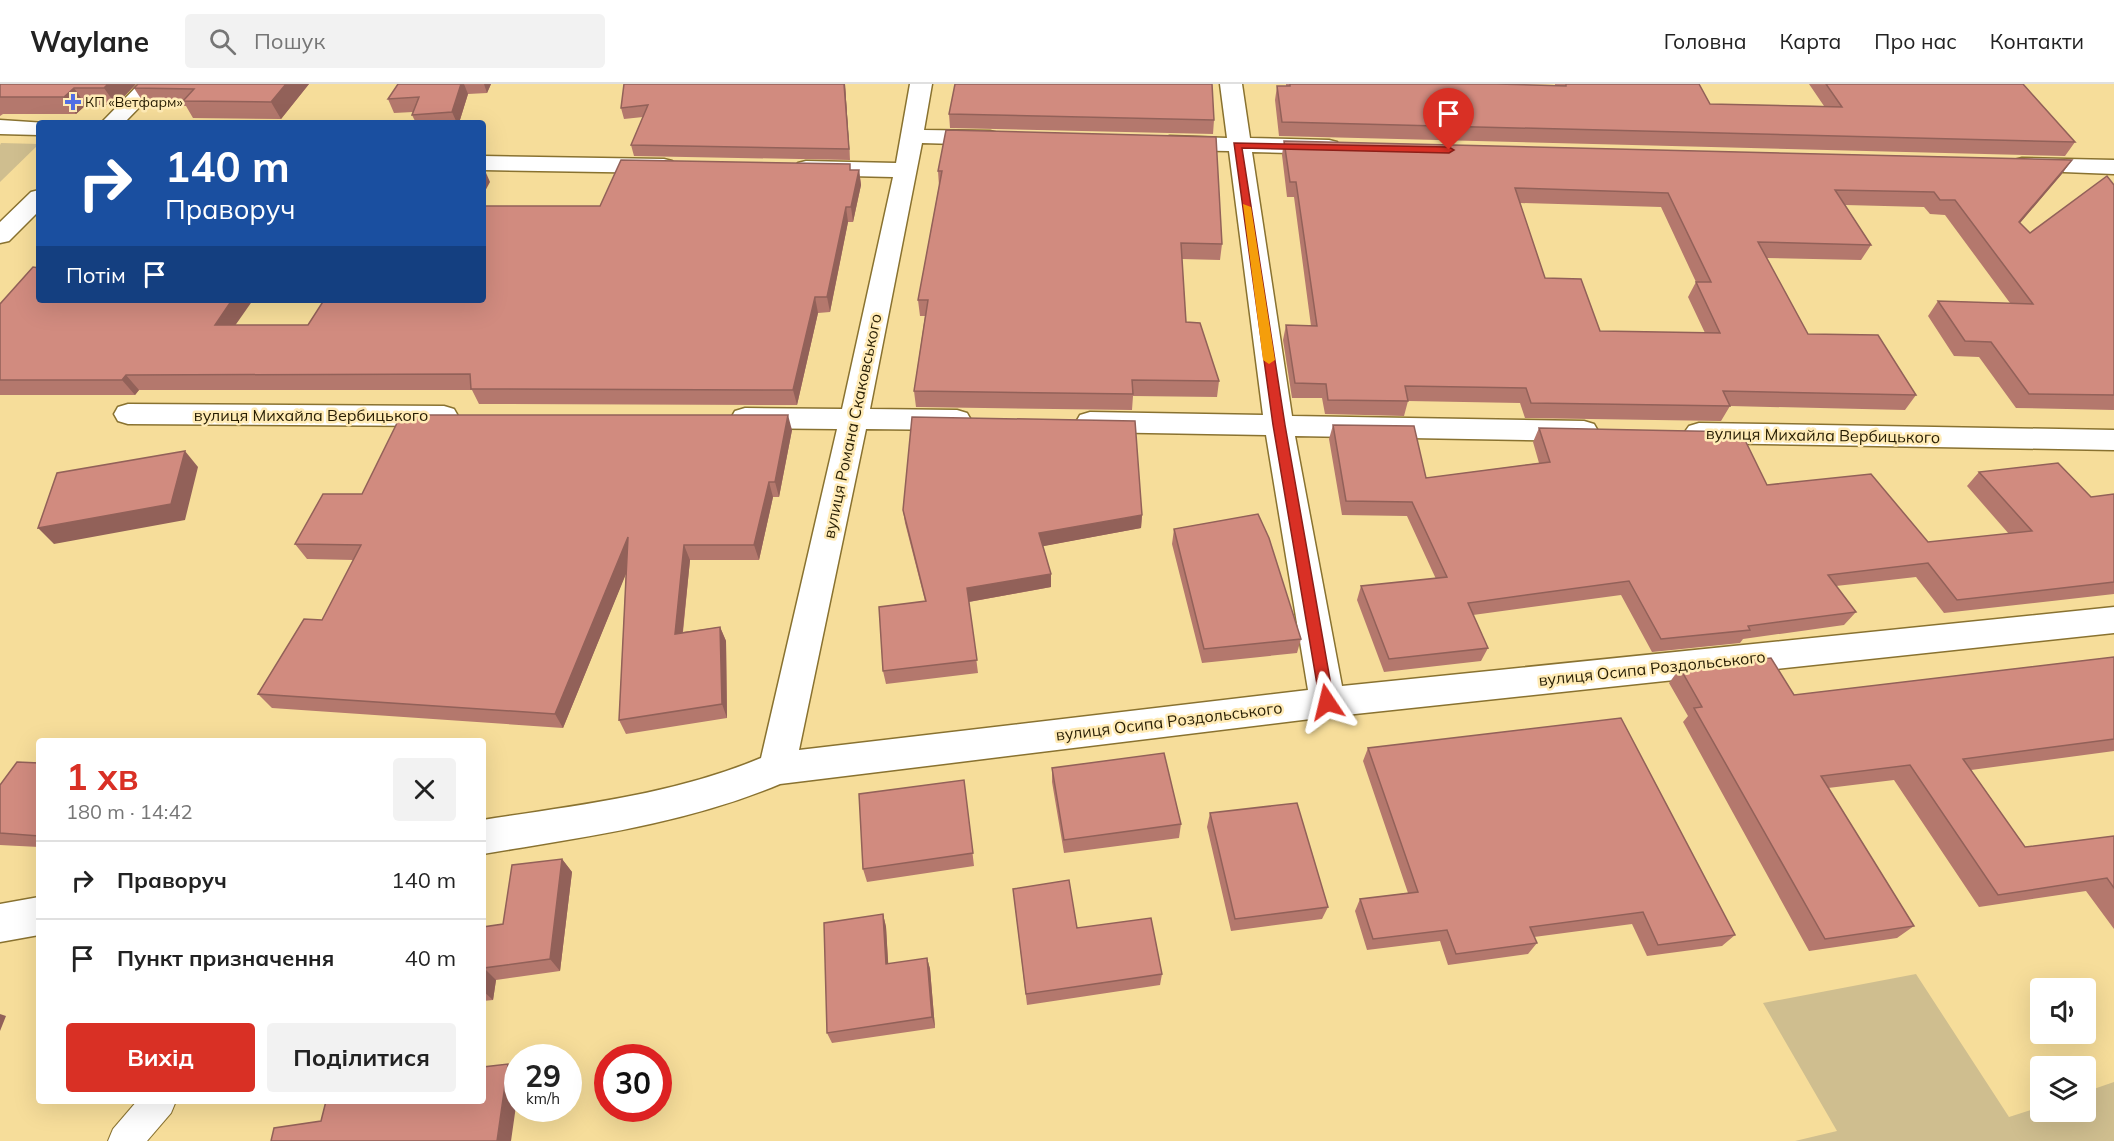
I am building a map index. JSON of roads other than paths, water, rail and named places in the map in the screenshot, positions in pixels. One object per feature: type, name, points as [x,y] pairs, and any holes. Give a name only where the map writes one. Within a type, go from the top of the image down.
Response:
[{"type":"street","points":[[115,120],[151,84]]},
{"type":"street","name":"вулиця Романа Скаковського","points":[[777,768],[854,418],[906,170],[910,136],[921,84]]},
{"type":"street","points":[[1231,84],[1237,145],[1279,425],[1327,702]]},
{"type":"street","points":[[0,127],[36,128]]},
{"type":"street","points":[[910,136],[1016,139]]},
{"type":"street","points":[[1144,142],[1357,148]]},
{"type":"street","points":[[486,163],[683,166]]},
{"type":"street","points":[[2000,165],[2112,170]]},
{"type":"street","points":[[789,168],[906,170]]},
{"type":"street","points":[[0,236],[36,200]]},
{"type":"street","name":"вулиця Михайла Вербицького","points":[[128,414],[473,416]]},
{"type":"street","points":[[723,418],[984,421]]},
{"type":"street","points":[[1066,422],[1613,431]]},
{"type":"street","name":"вулиця Михайла Вербицького","points":[[1672,432],[2114,440]]},
{"type":"street","name":"вулиця Осипа Роздольського","points":[[486,836],[678,802],[745,783],[777,768],[1327,702],[2114,620]]},
{"type":"street","points":[[0,923],[36,917]]},
{"type":"lane","points":[[125,1141],[156,1104]]},
{"type":"place","name":"КП «Ветфарм»","points":[[73,102]]}]
